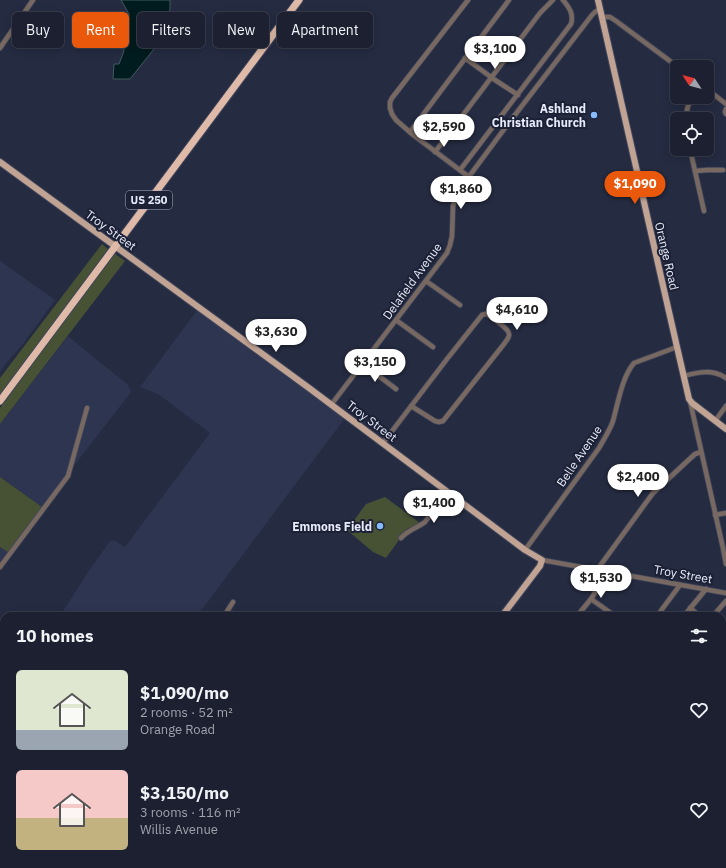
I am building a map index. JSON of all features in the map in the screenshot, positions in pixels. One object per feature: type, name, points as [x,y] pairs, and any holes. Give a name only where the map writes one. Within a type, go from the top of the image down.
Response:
[{"type":"highway","name":"US 250","points":[[0,401],[298,0]]},
{"type":"main road","name":"Orange Road","points":[[598,0],[683,376],[690,401]]},
{"type":"main road","name":"Troy Street","points":[[0,162],[331,405],[525,550],[542,560]]},
{"type":"main road","points":[[690,401],[726,429]]},
{"type":"main road","points":[[505,612],[540,566],[542,560]]},
{"type":"street","points":[[0,48],[33,0]]},
{"type":"street","points":[[468,0],[392,98],[390,105],[392,114],[396,120],[435,152],[469,177]]},
{"type":"street","points":[[410,132],[509,0]]},
{"type":"street","points":[[435,152],[540,12],[553,0]]},
{"type":"street","points":[[460,170],[571,24],[571,13],[563,0]]},
{"type":"street","name":"Delafield Avenue","points":[[331,405],[447,253],[452,236],[452,214],[454,199],[457,193],[592,15],[600,9]]},
{"type":"street","points":[[602,17],[610,17],[670,61]]},
{"type":"street","points":[[465,58],[518,95]]},
{"type":"street","points":[[714,95],[726,104]]},
{"type":"street","points":[[726,109],[726,114]]},
{"type":"street","points":[[692,156],[704,211]]},
{"type":"street","points":[[695,171],[723,170]]},
{"type":"street","points":[[426,281],[460,305]]},
{"type":"street","points":[[382,443],[483,314],[487,314],[506,328],[509,332],[509,336],[504,344],[443,421],[435,421],[411,406]]},
{"type":"street","points":[[396,320],[433,347]]},
{"type":"street","name":"Belle Avenue","points":[[525,550],[603,442],[612,422],[619,397],[631,366],[634,363],[677,347]]},
{"type":"street","points":[[363,364],[396,389]]},
{"type":"street","points":[[683,376],[706,371],[717,373],[726,378]]},
{"type":"street","name":"Orange Road","points":[[690,401],[726,564]]},
{"type":"street","points":[[715,421],[726,406]]},
{"type":"street","points":[[0,567],[68,476],[87,408]]},
{"type":"street","points":[[596,570],[652,493],[695,454],[701,452]]},
{"type":"street","points":[[402,538],[407,532],[425,522],[448,492]]},
{"type":"street","points":[[716,515],[726,513]]},
{"type":"street","name":"Troy Street","points":[[542,560],[726,593]]},
{"type":"street","points":[[580,612],[598,588],[602,571]]},
{"type":"street","points":[[660,612],[680,585]]},
{"type":"street","points":[[687,612],[706,589]]},
{"type":"street","points":[[591,599],[609,612]]},
{"type":"street","points":[[716,612],[726,600]]},
{"type":"street","points":[[227,612],[233,602]]},
{"type":"street","points":[[690,608],[695,612]]},
{"type":"shaded area","points":[[121,0],[170,0],[169,12],[137,12],[137,48],[154,48],[130,79],[113,79],[114,64],[119,64],[124,51],[123,48],[129,48],[128,12]]},
{"type":"shaded area","points":[[0,261],[55,300],[0,372]]},
{"type":"shaded area","points":[[198,309],[345,418],[200,612],[63,612],[110,541],[114,540],[125,547],[210,433],[158,394],[140,387]]},
{"type":"shaded area","points":[[68,336],[128,385],[131,392],[42,507],[0,477],[0,424]]},
{"type":"shaded area","points":[[0,547],[9,553],[0,564]]},
{"type":"green space","points":[[102,244],[109,250],[0,395],[0,378]]},
{"type":"green space","points":[[114,253],[125,261],[0,424],[0,408]]},
{"type":"green space","points":[[0,477],[42,507],[9,553],[0,547]]},
{"type":"green space","name":"Emmons Field","points":[[385,497],[420,523],[407,529],[386,558],[373,552],[347,530],[366,504]]},
{"type":"place","name":"Ashland Christian Church","points":[[594,115]]},
{"type":"place","name":"Emmons Field","points":[[380,526]]}]
